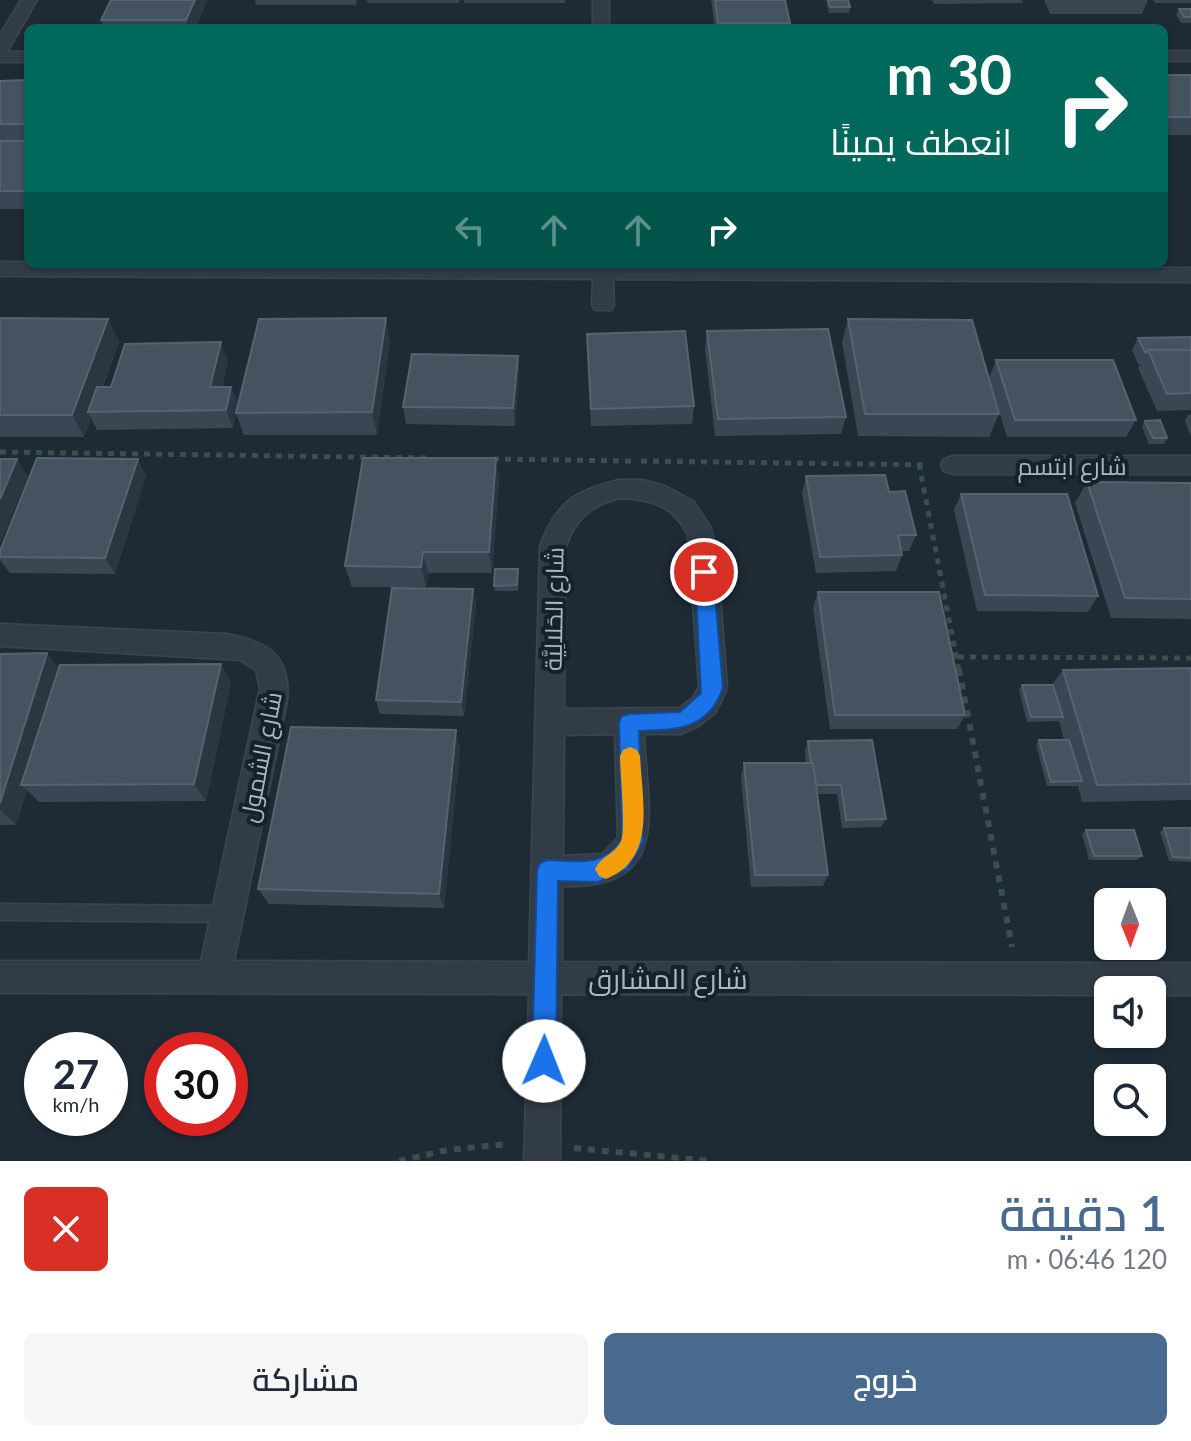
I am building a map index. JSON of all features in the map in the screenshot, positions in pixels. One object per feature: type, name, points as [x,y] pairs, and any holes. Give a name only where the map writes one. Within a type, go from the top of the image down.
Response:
[{"type":"street","points":[[0,49],[29,0]]},
{"type":"street","points":[[601,0],[601,24]]},
{"type":"street","points":[[1168,56],[1191,56]]},
{"type":"street","points":[[0,57],[24,57]]},
{"type":"street","points":[[603,268],[603,305]]},
{"type":"street","points":[[0,269],[603,268],[1191,275]]},
{"type":"street","name":"شارع ابتسم","points":[[953,465],[1191,465]]},
{"type":"street","name":"شارع الحَلالِيَّة","points":[[542,1161],[550,722],[555,533],[571,508],[584,499],[608,490],[633,488],[650,491],[673,501],[691,517],[699,529],[702,544],[713,687],[710,698],[693,716],[667,722],[550,722]]},
{"type":"street","name":"شارع الشمول","points":[[0,635],[246,648],[261,656],[271,668],[276,684],[273,701],[214,978]]},
{"type":"street","points":[[547,871],[598,871],[610,868],[628,852],[633,841],[629,722]]},
{"type":"street","name":"شارع المشارق","points":[[0,977],[1191,979]]},
{"type":"lane","points":[[0,912],[228,914]]},
{"type":"path","points":[[0,452],[427,458]]},
{"type":"path","points":[[491,459],[953,465]]},
{"type":"path","points":[[919,464],[1018,979]]},
{"type":"path","points":[[958,657],[1191,658]]},
{"type":"building","points":[[111,0],[195,0],[186,20],[101,20]]},
{"type":"building","points":[[715,0],[785,0],[790,23],[718,23]]},
{"type":"building","points":[[828,0],[848,0],[850,7],[830,7]]},
{"type":"building","points":[[1179,9],[1191,9],[1191,17],[1184,17]]},
{"type":"building","points":[[1168,75],[1191,75],[1191,117],[1168,117]]},
{"type":"building","points":[[24,80],[24,124],[0,124],[0,81]]},
{"type":"building","points":[[0,141],[24,141],[24,191],[0,191]]},
{"type":"building","points":[[0,318],[108,319],[72,415],[0,415]]},
{"type":"building","points":[[386,318],[372,412],[236,413],[259,319]]},
{"type":"building","points":[[848,319],[972,320],[999,414],[865,414]]},
{"type":"building","points":[[828,329],[846,417],[718,419],[707,331]]},
{"type":"building","points":[[685,331],[694,406],[591,409],[587,334]]},
{"type":"building","points":[[1191,337],[1191,350],[1147,352],[1138,338]]},
{"type":"building","points":[[221,342],[210,387],[231,387],[226,410],[88,412],[97,387],[111,387],[125,344]]},
{"type":"building","points":[[1148,350],[1191,350],[1191,393],[1167,394]]},
{"type":"building","points":[[412,354],[518,356],[513,408],[403,407]]},
{"type":"building","points":[[996,360],[1113,360],[1136,420],[1015,420]]},
{"type":"building","points":[[1160,420],[1167,438],[1153,438],[1145,421]]},
{"type":"building","points":[[37,458],[138,459],[105,558],[0,557]]},
{"type":"building","points":[[363,458],[496,458],[489,552],[423,552],[421,567],[345,566]]},
{"type":"building","points":[[0,459],[17,459],[0,499]]},
{"type":"building","points":[[885,475],[889,492],[905,491],[916,535],[898,535],[902,555],[820,557],[806,476]]},
{"type":"building","points":[[1087,482],[1191,483],[1191,599],[1125,598]]},
{"type":"building","points":[[961,494],[1067,494],[1098,596],[985,595]]},
{"type":"building","points":[[495,569],[518,569],[517,585],[494,586]]},
{"type":"building","points":[[392,588],[473,589],[461,702],[376,700]]},
{"type":"building","points":[[818,592],[939,592],[965,715],[835,715]]},
{"type":"building","points":[[47,653],[0,803],[0,654]]},
{"type":"building","points":[[221,664],[194,784],[21,785],[60,665]]},
{"type":"building","points":[[1191,668],[1191,784],[1097,785],[1063,670]]},
{"type":"building","points":[[1022,685],[1053,685],[1063,717],[1031,717]]},
{"type":"building","points":[[291,727],[456,730],[439,894],[258,889]]},
{"type":"building","points":[[872,740],[886,819],[846,820],[841,785],[816,785],[808,741]]},
{"type":"building","points":[[1039,740],[1069,740],[1082,781],[1051,782]]},
{"type":"building","points":[[744,763],[813,763],[828,875],[755,875]]},
{"type":"building","points":[[1164,828],[1191,828],[1191,858],[1173,857]]},
{"type":"building","points":[[1086,830],[1134,830],[1142,856],[1094,856]]},
{"type":"slow traffic","points":[[606,869],[628,852],[633,841],[630,756]]},
{"type":"route","points":[[544,1061],[547,871],[598,871],[610,868],[628,852],[633,841],[629,722],[681,721],[693,716],[710,698],[713,687],[704,572]]}]
